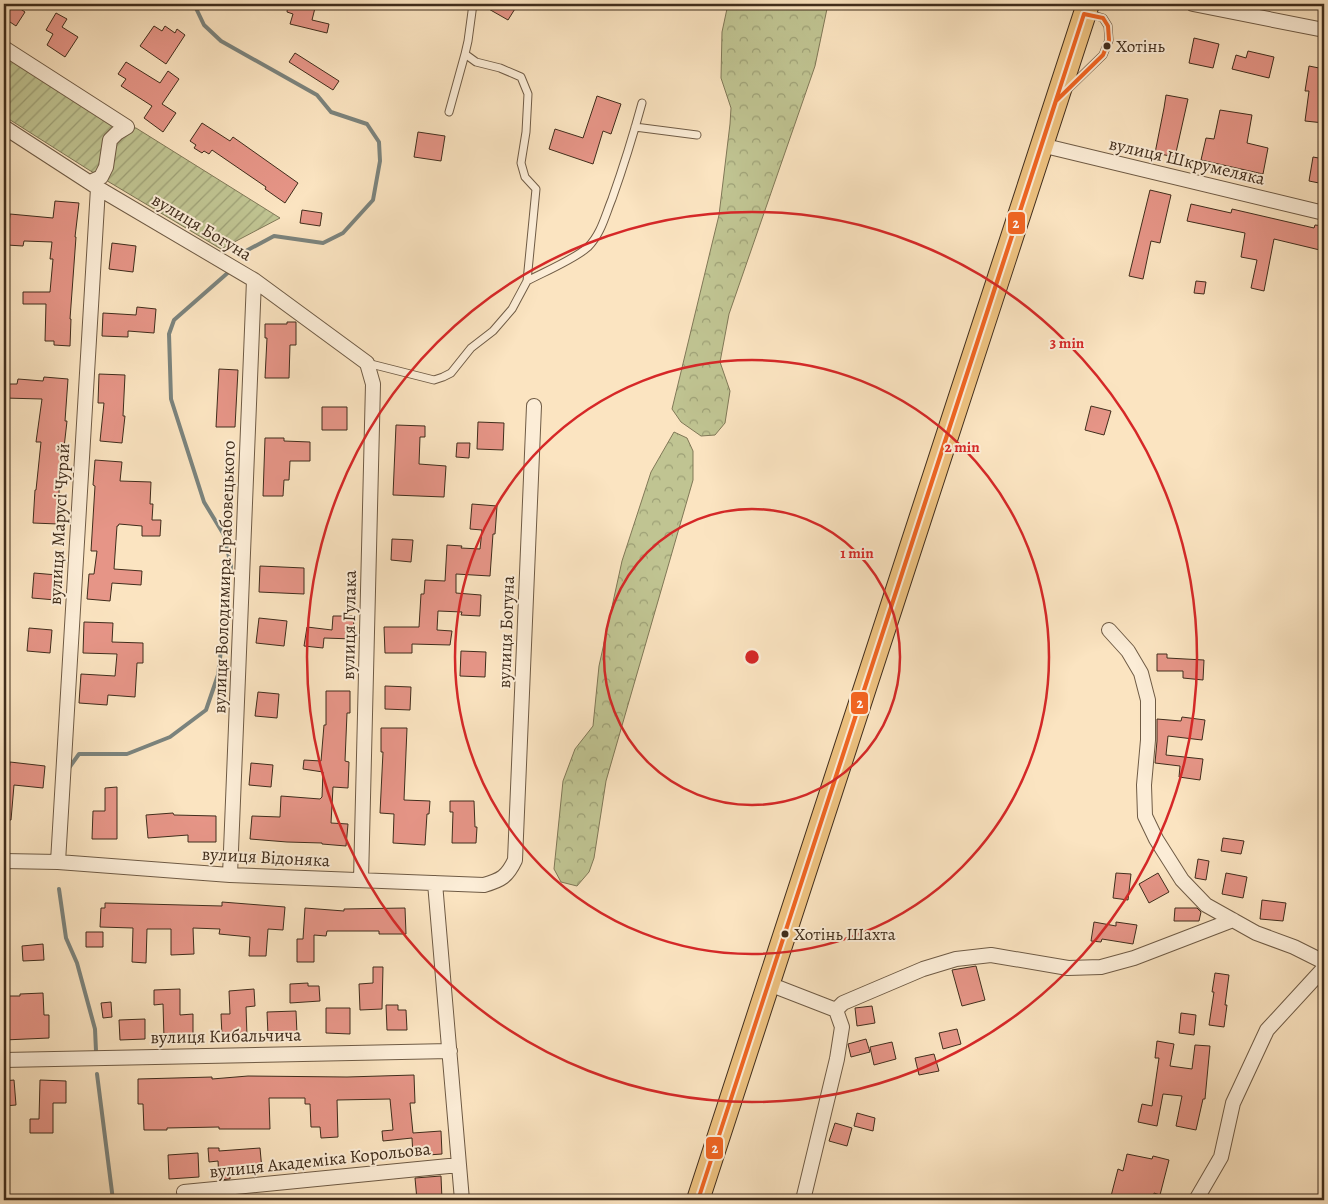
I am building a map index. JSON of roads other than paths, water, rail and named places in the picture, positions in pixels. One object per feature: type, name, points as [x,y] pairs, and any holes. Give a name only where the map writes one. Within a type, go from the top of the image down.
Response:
[{"type":"main road","points":[[698,1200],[1086,9]]},
{"type":"street","points":[[1193,4],[1324,30]]},
{"type":"street","points":[[4,48],[127,127],[110,140],[106,166],[101,177],[94,185]]},
{"type":"street","name":"вулиця Богуна","points":[[4,127],[94,185],[254,280],[369,368]]},
{"type":"street","name":"вулиця Шкрумеляка","points":[[1041,145],[1324,213]]},
{"type":"street","name":"вулиця Марусі Чурай","points":[[58,862],[94,185]]},
{"type":"street","name":"вулиця Володимира Грабовецького","points":[[230,875],[254,280]]},
{"type":"street","name":"вулиця Гулака","points":[[361,880],[374,384],[369,368]]},
{"type":"street","name":"вулиця Богуна","points":[[514,860],[534,406]]},
{"type":"street","points":[[1109,630],[1128,651],[1142,673],[1148,700],[1148,740],[1144,785],[1145,816],[1156,840],[1182,880],[1206,905],[1256,933],[1294,947],[1324,962]]},
{"type":"street","name":"вулиця Відоняка","points":[[4,861],[58,862],[230,875],[484,886],[504,877],[510,870],[514,860]]},
{"type":"street","points":[[435,883],[462,1200]]},
{"type":"street","points":[[836,1010],[842,1004],[923,970],[956,959],[991,955],[1068,968],[1101,967],[1134,958],[1233,920]]},
{"type":"street","points":[[1196,1200],[1221,1157],[1233,1103],[1267,1030],[1324,968]]},
{"type":"street","points":[[769,984],[836,1010],[842,1026],[837,1059],[803,1200]]},
{"type":"street","name":"вулиця Кибальчича","points":[[4,1060],[450,1051]]},
{"type":"street","name":"вулиця Академіка Корольова","points":[[184,1192],[459,1165]]},
{"type":"lane","points":[[449,112],[468,41],[473,4]]},
{"type":"lane","points":[[1056,101],[1103,55],[1109,40],[1108,26],[1103,18],[1093,15],[1086,9]]},
{"type":"lane","points":[[369,368],[434,380],[443,378],[451,373],[471,348],[493,331],[512,309],[527,281],[536,189],[525,177],[521,163],[526,132],[528,94],[521,77],[500,68],[476,62],[465,54]]},
{"type":"lane","points":[[527,281],[575,256],[595,238],[602,226],[622,172],[642,103]]},
{"type":"lane","points":[[635,127],[697,135]]},
{"type":"waterway","points":[[194,4],[204,25],[221,41],[317,95],[331,112],[367,124],[379,142],[380,161],[373,200],[343,233],[323,243],[274,236],[244,252]]},
{"type":"waterway","points":[[69,771],[69,768],[79,754],[127,754],[170,737],[206,710],[218,675],[231,566],[224,535],[204,502],[171,399],[169,334],[174,320],[231,270]]},
{"type":"waterway","points":[[59,889],[66,938],[77,963],[95,1029],[96,1051]]},
{"type":"waterway","points":[[97,1074],[113,1200]]},
{"type":"place","name":"Хотінь","points":[[1107,46]]},
{"type":"place","name":"Хотінь Шахта","points":[[785,934]]}]
